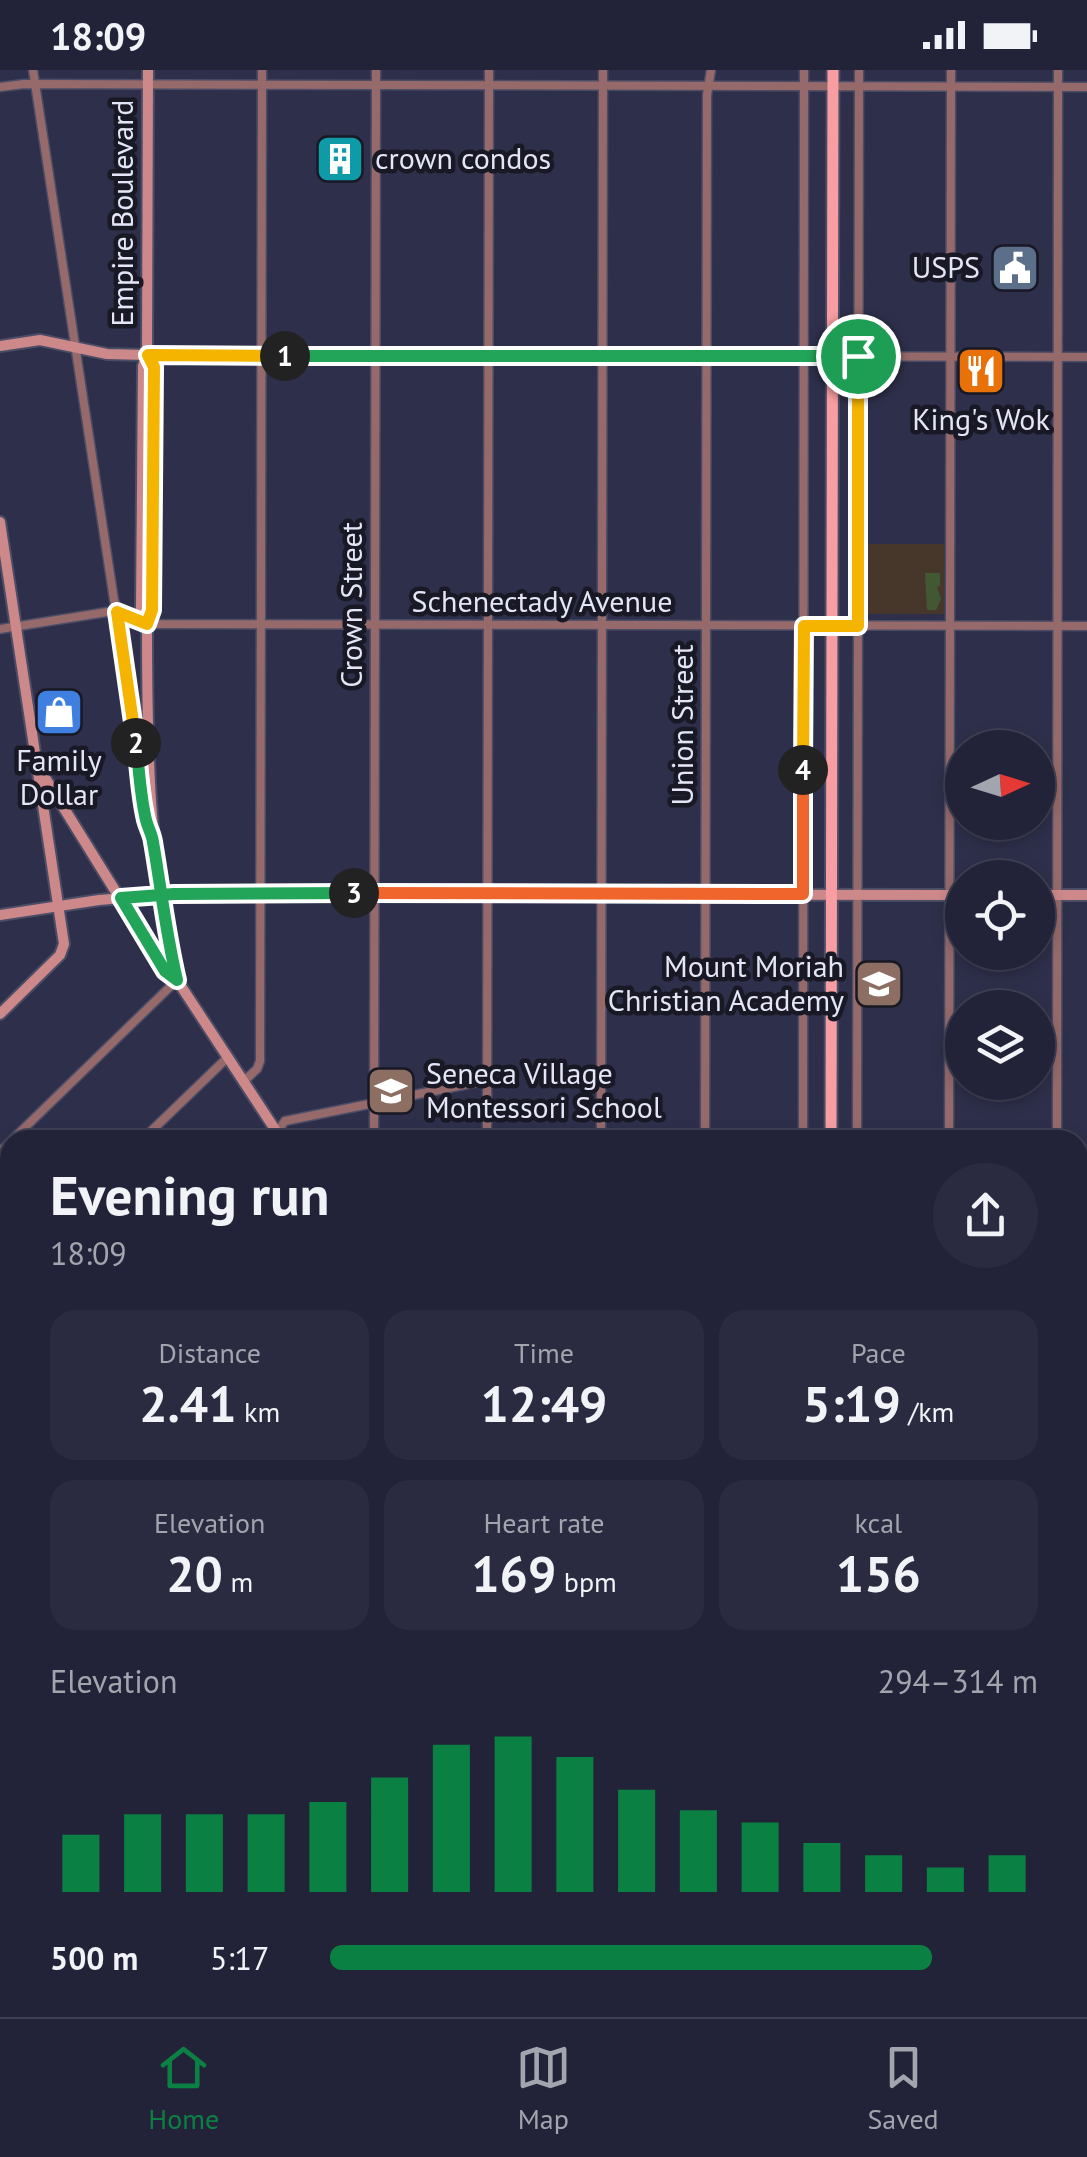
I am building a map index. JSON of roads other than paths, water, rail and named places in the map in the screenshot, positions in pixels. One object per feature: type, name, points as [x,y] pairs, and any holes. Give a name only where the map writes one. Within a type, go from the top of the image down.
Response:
[{"type":"main road","name":"Empire Boulevard","points":[[148,70],[148,355],[142,366],[141,608],[147,624],[152,834],[177,980]]},
{"type":"main road","points":[[831,1130],[833,70]]},
{"type":"main road","points":[[0,346],[40,340],[107,354],[148,355]]},
{"type":"main road","points":[[0,522],[59,906],[62,951],[0,1014]]},
{"type":"main road","points":[[36,764],[165,971],[177,980],[272,1130]]},
{"type":"main road","points":[[0,915],[160,894],[945,895]]},
{"type":"main road","points":[[1058,895],[1087,895]]},
{"type":"street","points":[[33,70],[73,345],[133,708],[144,809],[152,834]]},
{"type":"street","points":[[243,1082],[260,1061],[262,70]]},
{"type":"street","name":"Crown Street","points":[[374,1130],[376,70]]},
{"type":"street","points":[[487,1130],[490,70]]},
{"type":"street","points":[[602,1130],[603,70]]},
{"type":"street","name":"Union Street","points":[[704,1130],[706,356],[711,70]]},
{"type":"street","points":[[802,1130],[804,70]]},
{"type":"street","points":[[857,1130],[859,70]]},
{"type":"street","points":[[950,860],[951,70]]},
{"type":"street","points":[[1057,1130],[1058,70]]},
{"type":"street","points":[[0,87],[1087,87]]},
{"type":"street","points":[[148,355],[1087,356]]},
{"type":"street","name":"Schenectady Avenue","points":[[0,628],[117,612],[147,624],[1087,626]]},
{"type":"street","points":[[949,1130],[950,970]]},
{"type":"street","points":[[22,1130],[177,980]]},
{"type":"street","points":[[152,1130],[227,1058]]},
{"type":"street","points":[[281,1130],[285,1121],[488,1080]]},
{"type":"place","name":"crown condos","points":[[340,159]]},
{"type":"place","name":"USPS","points":[[1015,268]]},
{"type":"place","name":"King's Wok","points":[[981,371]]},
{"type":"place","name":"Family Dollar","points":[[59,712]]},
{"type":"place","name":"Mount Moriah Christian Academy","points":[[879,984]]},
{"type":"place","name":"Seneca Village Montessori School","points":[[391,1091]]}]
